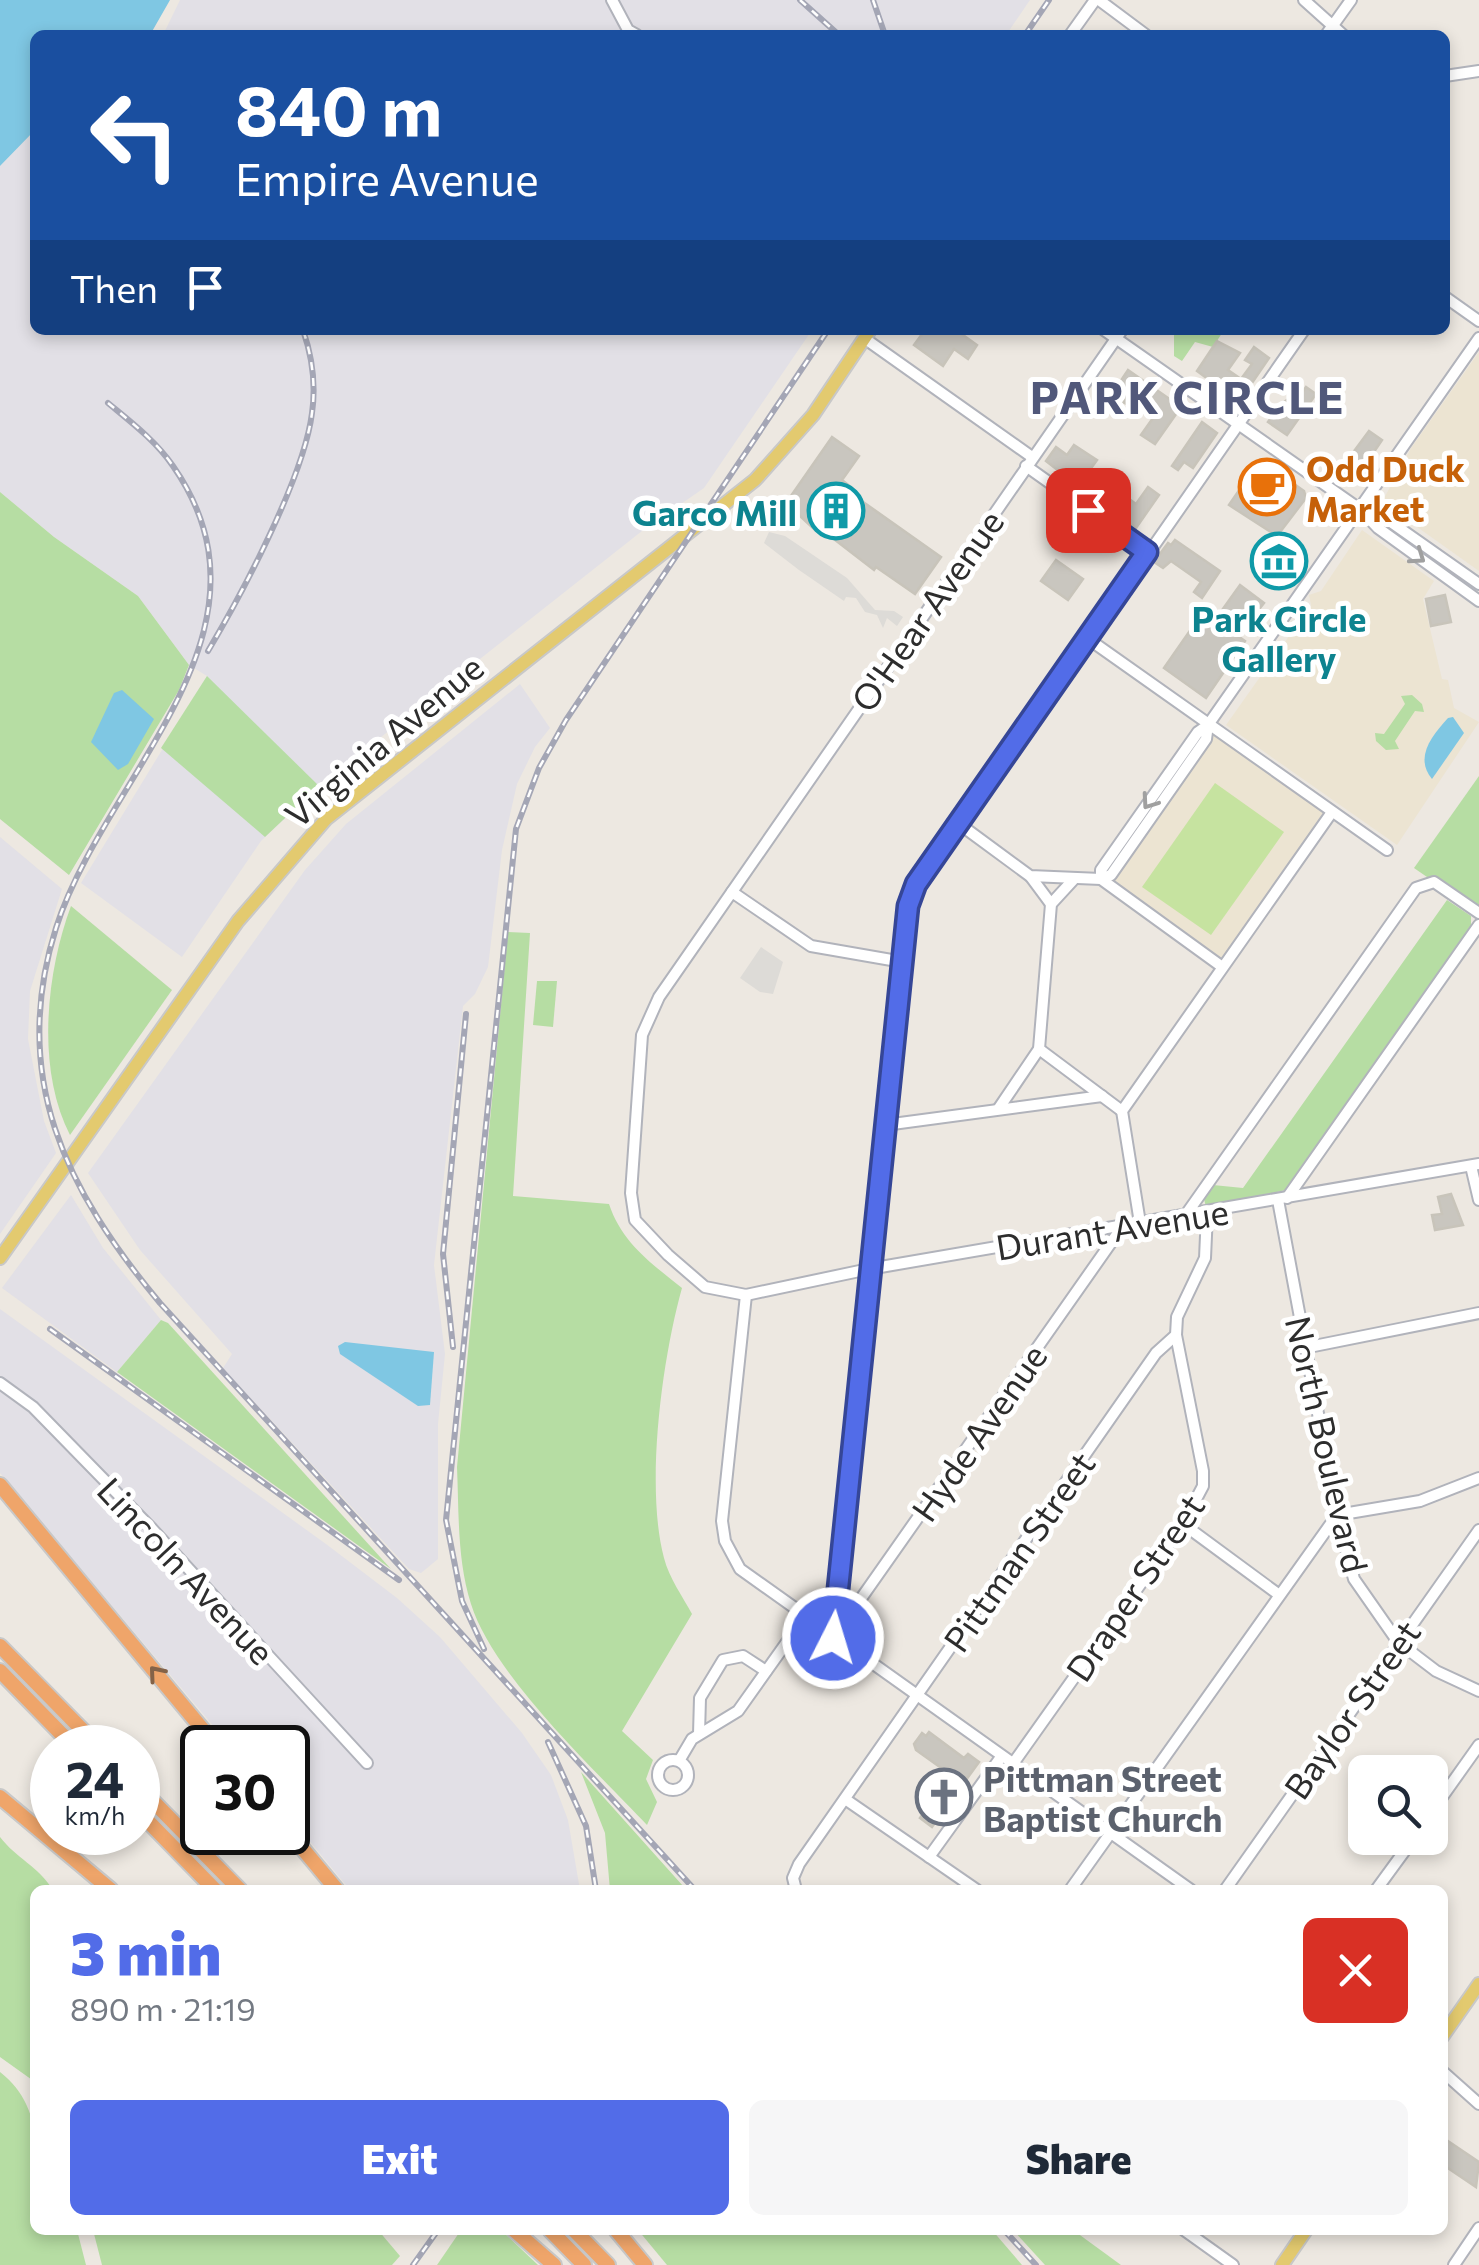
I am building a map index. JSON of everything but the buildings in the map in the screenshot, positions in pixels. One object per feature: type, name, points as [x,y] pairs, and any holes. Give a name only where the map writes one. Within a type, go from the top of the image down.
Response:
[{"type":"highway","points":[[0,1485],[199,1725]]},
{"type":"highway","points":[[0,1646],[77,1725]]},
{"type":"highway","points":[[0,1671],[53,1725]]},
{"type":"highway","points":[[0,1797],[105,1885]]},
{"type":"highway","points":[[160,1808],[235,1885]]},
{"type":"highway","points":[[160,1833],[211,1885]]},
{"type":"highway","points":[[308,1855],[333,1885]]},
{"type":"highway","points":[[520,2235],[554,2265]]},
{"type":"highway","points":[[555,2235],[584,2265]]},
{"type":"highway","points":[[579,2235],[608,2265]]},
{"type":"highway","points":[[620,2235],[646,2265]]},
{"type":"main road","name":"Virginia Avenue","points":[[0,1258],[238,921],[326,819],[755,480],[813,414],[866,335]]},
{"type":"main road","points":[[1448,2028],[1479,1984]]},
{"type":"main road","points":[[1282,2265],[1303,2235]]},
{"type":"street","points":[[612,0],[628,30]]},
{"type":"street","points":[[1074,30],[1096,0],[1139,30]]},
{"type":"street","points":[[1304,0],[1339,30]]},
{"type":"street","points":[[1330,30],[1351,0]]},
{"type":"street","points":[[1450,75],[1477,72],[1479,86]]},
{"type":"street","points":[[1450,300],[1479,321]]},
{"type":"street","points":[[868,335],[1147,552]]},
{"type":"street","name":"O'Hear Avenue","points":[[746,1295],[705,1287],[668,1256],[636,1220],[631,1193],[647,1018],[1118,335]]},
{"type":"street","points":[[1120,335],[1479,600]]},
{"type":"street","points":[[833,1638],[908,906],[916,884],[1300,335]]},
{"type":"street","points":[[1101,878],[1101,870],[1361,510],[1479,338]]},
{"type":"street","points":[[1361,510],[1385,518],[1479,584]]},
{"type":"street","points":[[1087,638],[1387,850]]},
{"type":"street","points":[[1140,1223],[1122,1111],[1332,812]]},
{"type":"street","points":[[958,823],[1030,876],[1051,904]]},
{"type":"street","points":[[1030,876],[1101,878],[1221,966]]},
{"type":"street","points":[[998,1108],[1039,1050],[1051,904],[1074,879]]},
{"type":"street","points":[[1185,1216],[1416,888],[1434,882],[1479,914]]},
{"type":"street","points":[[732,892],[811,946],[903,962]]},
{"type":"street","points":[[1282,1199],[1479,925]]},
{"type":"street","points":[[1039,1050],[1122,1111]]},
{"type":"street","points":[[884,1125],[1102,1096]]},
{"type":"street","points":[[1475,1165],[1479,1200]]},
{"type":"street","name":"Durant Avenue","points":[[746,1295],[869,1269],[1475,1165]]},
{"type":"street","name":"North Boulevard","points":[[1282,1199],[1304,1348],[1337,1515],[1354,1579],[1398,1642],[1436,1672],[1479,1691]]},
{"type":"street","name":"Pittman Street","points":[[795,1884],[845,1799],[1156,1353],[1176,1335],[1177,1317],[1205,1258],[1207,1213]]},
{"type":"street","name":"Hyde Avenue","points":[[833,1638],[1122,1226]]},
{"type":"street","points":[[746,1295],[722,1521],[725,1540],[740,1569],[1184,1885]]},
{"type":"street","points":[[1304,1348],[1479,1312]]},
{"type":"street","name":"Draper Street","points":[[1012,1765],[1183,1524],[1203,1486],[1176,1335]]},
{"type":"street","name":"Lincoln Avenue","points":[[0,1383],[32,1407],[152,1530],[367,1763]]},
{"type":"street","points":[[1074,1885],[1337,1515],[1420,1501],[1479,1478]]},
{"type":"street","points":[[1183,1524],[1278,1594]]},
{"type":"street","name":"Baylor Street","points":[[1228,1885],[1479,1530]]},
{"type":"street","points":[[679,1760],[699,1734],[734,1716],[804,1618]]},
{"type":"street","points":[[699,1734],[700,1698],[723,1660],[743,1656],[766,1671]]},
{"type":"street","points":[[1448,1789],[1479,1745]]},
{"type":"street","points":[[929,1857],[1001,1756]]},
{"type":"street","points":[[845,1799],[969,1885]]},
{"type":"street","points":[[1380,1885],[1402,1855]]},
{"type":"street","points":[[1448,2076],[1479,2104]]},
{"type":"street","points":[[1454,2265],[1479,2228]]},
{"type":"street","points":[[1191,2235],[1232,2265]]},
{"type":"shaded area","points":[[180,0],[1030,0],[1009,30],[165,30]]},
{"type":"shaded area","points":[[30,135],[30,335],[809,335],[704,488],[642,531],[319,786],[261,841],[182,957],[81,883],[207,676],[189,665],[138,596],[54,537],[0,492],[0,166]]},
{"type":"shaded area","points":[[1479,352],[1479,571],[1382,502],[1411,448]]},
{"type":"shaded area","points":[[1362,530],[1434,581],[1423,599],[1442,679],[1448,680],[1454,708],[1479,722],[1397,845],[1226,725],[1311,605],[1309,595],[1321,591]]},
{"type":"shaded area","points":[[769,532],[785,536],[847,578],[875,610],[894,611],[903,617],[897,626],[887,618],[883,628],[877,615],[865,612],[856,598],[846,597],[844,601],[799,570],[764,543]]},
{"type":"shaded area","points":[[520,684],[550,728],[535,747],[517,784],[502,850],[488,967],[475,994],[463,1006],[434,1265],[445,1354],[438,1424],[438,1559],[421,1573],[409,1569],[223,1368],[232,1354],[140,1250],[88,1173],[305,870],[346,824]]},
{"type":"shaded area","points":[[1208,725],[1332,812],[1221,966],[1101,879],[1111,875],[1205,740]]},
{"type":"shaded area","points":[[0,837],[62,889],[30,991],[28,1039],[44,1121],[56,1153],[0,1234]]},
{"type":"shaded area","points":[[761,947],[783,962],[773,994],[760,992],[740,978]]},
{"type":"shaded area","points":[[71,1195],[103,1248],[161,1320],[117,1372],[2,1288]]},
{"type":"shaded area","points":[[0,1309],[326,1544],[397,1598],[440,1637],[522,1733],[551,1775],[568,1820],[579,1885],[346,1885],[310,1842],[310,1725],[212,1725],[0,1473]]},
{"type":"green space","points":[[1174,335],[1221,335],[1213,347],[1195,342],[1182,361],[1174,356]]},
{"type":"green space","points":[[0,492],[54,537],[138,596],[189,665],[179,690],[69,875],[0,819]]},
{"type":"green space","points":[[207,676],[319,786],[265,837],[161,748]]},
{"type":"green space","points":[[1412,695],[1424,712],[1415,711],[1395,741],[1399,749],[1386,750],[1376,741],[1375,733],[1384,734],[1405,704],[1401,696]]},
{"type":"green space","points":[[1479,776],[1479,913],[1414,868]]},
{"type":"green space","points":[[1215,783],[1284,832],[1211,935],[1142,887]]},
{"type":"green space","points":[[1447,900],[1471,916],[1471,926],[1286,1190],[1206,1207],[1203,1195],[1213,1185],[1243,1188]]},
{"type":"green space","points":[[71,906],[172,990],[70,1135],[52,1081],[48,1021],[56,961]]},
{"type":"green space","points":[[508,932],[530,933],[513,1196],[609,1204],[630,1241],[682,1288],[658,1423],[656,1496],[666,1565],[692,1614],[622,1731],[653,1760],[646,1779],[657,1802],[647,1825],[574,1750],[500,1661],[471,1604],[463,1570],[457,1467]]},
{"type":"green space","points":[[537,981],[557,981],[553,1027],[533,1025]]},
{"type":"green space","points":[[161,1320],[168,1323],[391,1569],[117,1372]]},
{"type":"green space","points":[[581,1772],[682,1885],[610,1885],[605,1833]]},
{"type":"green space","points":[[0,1837],[49,1885],[30,1885],[30,2078],[0,2057]]},
{"type":"green space","points":[[0,2072],[16,2088],[30,2114],[30,2235],[78,2235],[86,2265],[0,2265]]},
{"type":"green space","points":[[94,2235],[382,2235],[400,2256],[392,2265],[102,2265]]},
{"type":"green space","points":[[458,2235],[506,2235],[538,2265],[437,2265]]},
{"type":"green space","points":[[642,2235],[996,2235],[1022,2265],[667,2265]]},
{"type":"green space","points":[[1018,2235],[1080,2235],[1121,2265],[1045,2265]]},
{"type":"water","points":[[0,0],[170,0],[153,30],[30,30],[30,135],[0,166]]},
{"type":"water","points":[[122,690],[154,719],[128,764],[118,770],[91,742],[114,693]]},
{"type":"water","points":[[1453,717],[1464,733],[1432,779],[1425,763],[1427,747],[1448,718]]},
{"type":"water","points":[[345,1342],[434,1352],[430,1405],[418,1406],[340,1354],[338,1346]]},
{"type":"railway","points":[[800,0],[833,30]]},
{"type":"railway","points":[[873,0],[883,30]]},
{"type":"railway","points":[[1028,30],[1049,0]]},
{"type":"railway","points":[[208,651],[270,535],[307,439],[313,381],[304,335]]},
{"type":"railway","points":[[484,1649],[462,1601],[446,1520],[516,829],[539,768],[566,720],[825,335]]},
{"type":"railway","points":[[108,403],[151,440],[173,466],[203,528],[210,587],[200,645],[176,703],[80,871],[56,928],[43,982],[39,1034],[43,1082],[55,1129],[97,1218],[160,1303],[690,1885]]},
{"type":"railway","points":[[453,1347],[443,1254],[466,1014]]},
{"type":"railway","points":[[50,1329],[399,1580]]},
{"type":"railway","points":[[548,1742],[586,1826],[595,1885]]},
{"type":"railway","points":[[413,2265],[434,2235]]},
{"type":"railway","points":[[1009,2235],[1036,2265]]},
{"type":"place","name":"Odd Duck Market","points":[[1267,487]]},
{"type":"place","name":"Garco Mill","points":[[836,511]]},
{"type":"place","name":"Park Circle Gallery","points":[[1279,561]]},
{"type":"place","name":"Pittman Street Baptist Church","points":[[944,1797]]},
{"type":"district","name":"PARK CIRCLE","points":[[1188,395]]},
{"type":"route","points":[[833,1638],[908,906],[916,884],[1147,552],[1088,510]]}]
